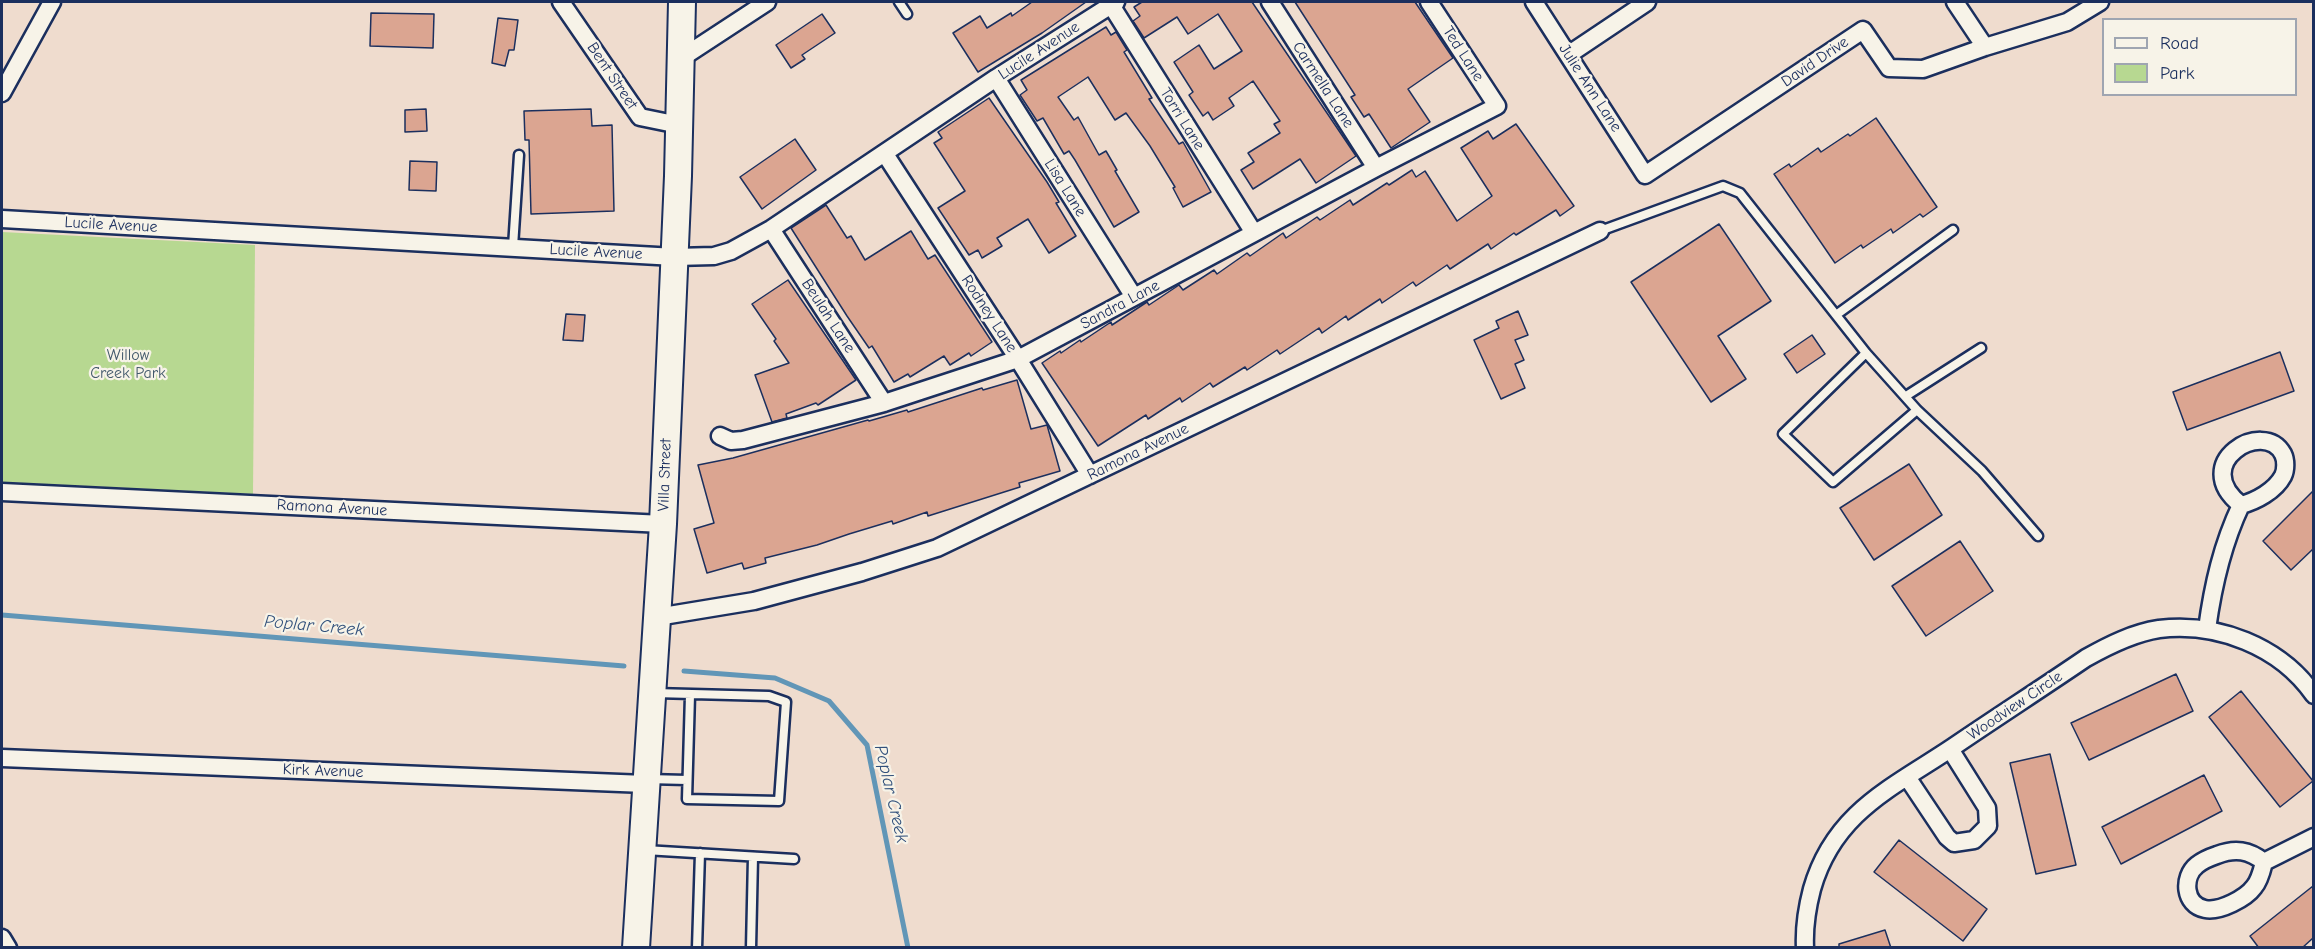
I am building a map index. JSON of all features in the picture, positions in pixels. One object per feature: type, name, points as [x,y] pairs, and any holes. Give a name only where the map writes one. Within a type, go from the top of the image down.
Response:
[{"type":"main road","name":"Villa Street","points":[[636,948],[663,524],[675,257],[682,2]]},
{"type":"street","points":[[2,93],[52,2]]},
{"type":"street","name":"Bent Street","points":[[561,2],[640,117],[679,125]]},
{"type":"street","points":[[680,59],[767,2]]},
{"type":"street","name":"Carmella Lane","points":[[1270,2],[1376,168]]},
{"type":"street","name":"Ted Lane","points":[[1429,2],[1497,106]]},
{"type":"street","name":"Julie Ann Lane","points":[[1534,2],[1645,175]]},
{"type":"street","points":[[1568,55],[1647,2]]},
{"type":"street","points":[[1955,2],[1985,47],[2067,22],[2100,2]]},
{"type":"street","name":"Lucile Avenue","points":[[2,219],[675,257],[714,256],[731,251],[771,230],[996,78],[1114,3]]},
{"type":"street","name":"Torri Lane","points":[[1114,3],[1254,233]]},
{"type":"street","name":"David Drive","points":[[1645,175],[1863,30],[1889,68],[1923,69],[1985,47]]},
{"type":"street","name":"Lisa Lane","points":[[996,78],[1134,297]]},
{"type":"street","name":"Sandra Lane","points":[[720,436],[731,441],[743,440],[884,403],[1018,359],[1497,106]]},
{"type":"street","name":"Rodney Lane","points":[[885,154],[1018,359],[1090,476]]},
{"type":"street","name":"Beulah Lane","points":[[771,230],[884,403]]},
{"type":"street","name":"Ramona Avenue","points":[[657,617],[754,601],[862,573],[937,548],[1600,231]]},
{"type":"street","name":"Ramona Avenue","points":[[2,492],[663,524]]},
{"type":"street","points":[[2207,629],[2214,580],[2224,546],[2241,505]]},
{"type":"street","name":"Woodview Circle","points":[[1805,948],[1807,909],[1825,855],[1854,816],[1907,777],[2078,664],[2114,643],[2158,629],[2207,629],[2227,633],[2269,653],[2290,669],[2313,695]]},
{"type":"street","points":[[1907,777],[1947,837],[1954,843],[1974,840],[1988,826],[1987,808],[1950,749]]},
{"type":"street","name":"Kirk Avenue","points":[[2,758],[646,781]]},
{"type":"street","points":[[2264,862],[2254,854],[2241,850],[2227,851],[2213,857],[2196,866],[2188,879],[2187,889],[2190,898],[2206,909],[2219,908],[2244,896],[2253,889],[2259,879],[2264,862],[2313,837]]},
{"type":"street","points":[[2,938],[8,948]]},
{"type":"lane","points":[[899,2],[907,14]]},
{"type":"lane","points":[[513,248],[519,155]]},
{"type":"lane","points":[[1600,231],[1723,186],[1740,193],[1866,353],[1917,410],[1982,471],[2038,536]]},
{"type":"lane","points":[[1836,315],[1953,230]]},
{"type":"lane","points":[[1906,396],[1981,348]]},
{"type":"lane","points":[[1866,353],[1783,434],[1833,482],[1917,410]]},
{"type":"lane","points":[[651,693],[769,696],[786,702],[779,801],[687,799],[690,695]]},
{"type":"lane","points":[[646,781],[687,780]]},
{"type":"lane","points":[[641,850],[794,859]]},
{"type":"lane","points":[[697,948],[700,853]]},
{"type":"lane","points":[[752,948],[753,857]]},
{"type":"green space","name":"Willow Creek Park","points":[[2,232],[255,245],[253,494],[2,482]]},
{"type":"building","points":[[1032,2],[1086,2],[1042,33],[978,72],[953,33],[980,16],[987,28],[1011,13],[1012,16]]},
{"type":"building","points":[[1142,2],[1252,2],[1356,156],[1316,183],[1300,159],[1253,189],[1241,170],[1254,162],[1248,153],[1280,133],[1274,124],[1280,121],[1253,81],[1229,98],[1234,106],[1213,120],[1208,112],[1203,116],[1189,95],[1193,92],[1174,62],[1199,45],[1214,69],[1242,51],[1218,14],[1188,34],[1177,17],[1144,38],[1133,21],[1140,16],[1134,7]]},
{"type":"building","points":[[1295,2],[1415,2],[1453,58],[1408,89],[1430,122],[1391,148],[1369,114],[1364,117],[1351,97],[1355,95]]},
{"type":"building","points":[[371,13],[434,14],[433,48],[370,46]]},
{"type":"building","points":[[822,14],[835,33],[802,55],[805,59],[791,68],[776,45]]},
{"type":"building","points":[[498,18],[518,20],[514,50],[509,50],[505,66],[492,63]]},
{"type":"building","points":[[1106,27],[1111,35],[1116,32],[1127,50],[1124,52],[1152,98],[1149,99],[1179,144],[1183,142],[1211,192],[1183,207],[1173,188],[1175,187],[1126,113],[1115,120],[1088,77],[1058,97],[1074,120],[1078,117],[1099,155],[1106,151],[1139,212],[1114,227],[1069,151],[1064,154],[1043,118],[1037,121],[1020,95],[1027,90],[1021,80]]},
{"type":"building","points":[[989,98],[1047,182],[1059,202],[1056,203],[1076,236],[1049,253],[1028,219],[997,238],[1002,246],[982,258],[978,250],[969,255],[938,208],[965,191],[934,143],[942,138],[938,132]]},
{"type":"building","points":[[426,109],[427,131],[405,132],[405,110]]},
{"type":"building","points":[[591,109],[592,126],[612,125],[614,211],[531,214],[529,140],[525,140],[524,111]]},
{"type":"building","points":[[1876,118],[1937,207],[1923,217],[1920,214],[1893,233],[1891,229],[1863,248],[1861,245],[1835,263],[1774,174],[1789,164],[1791,167],[1818,148],[1821,152]]},
{"type":"building","points":[[1516,124],[1574,206],[1560,216],[1556,210],[1516,235],[1514,233],[1491,249],[1488,244],[1450,269],[1447,265],[1416,286],[1413,282],[1382,303],[1380,299],[1348,320],[1346,316],[1322,333],[1319,328],[1280,354],[1277,350],[1247,370],[1245,367],[1213,387],[1210,383],[1182,402],[1180,398],[1148,419],[1146,415],[1098,446],[1042,363],[1080,340],[1081,342],[1111,322],[1112,325],[1147,302],[1149,305],[1179,285],[1183,290],[1214,270],[1217,274],[1247,253],[1250,256],[1283,233],[1286,238],[1317,217],[1320,220],[1350,200],[1353,205],[1412,170],[1416,177],[1425,171],[1457,221],[1492,196],[1461,148],[1488,131],[1493,139]]},
{"type":"building","points":[[795,139],[816,170],[762,209],[740,177]]},
{"type":"building","points":[[410,161],[437,162],[436,191],[409,190]]},
{"type":"building","points":[[826,205],[847,238],[851,236],[865,260],[911,231],[928,259],[935,255],[992,342],[971,356],[969,353],[950,365],[944,356],[910,377],[908,374],[894,382],[872,346],[869,348],[847,316],[791,228]]},
{"type":"building","points":[[1719,224],[1771,301],[1718,336],[1746,379],[1711,402],[1631,282]]},
{"type":"building","points":[[788,280],[856,380],[818,405],[816,403],[786,414],[787,418],[772,422],[755,375],[789,363],[752,304]]},
{"type":"building","points":[[1518,311],[1528,335],[1515,340],[1524,360],[1515,364],[1525,388],[1501,399],[1474,340],[1499,328],[1496,321]]},
{"type":"building","points":[[566,314],[585,315],[583,341],[563,340]]},
{"type":"building","points":[[1812,335],[1825,354],[1797,373],[1784,354]]},
{"type":"building","points":[[2280,352],[2294,391],[2187,430],[2173,392]]},
{"type":"building","points":[[1017,380],[1031,429],[1047,425],[1060,471],[1019,483],[1020,487],[928,516],[927,512],[893,524],[892,521],[817,545],[765,558],[766,563],[744,569],[742,563],[707,573],[694,529],[714,523],[698,465],[733,458],[907,410],[908,412],[982,388],[983,390]]},
{"type":"building","points":[[1909,464],[1942,515],[1874,560],[1840,508]]},
{"type":"building","points":[[2313,491],[2313,549],[2291,570],[2263,541]]},
{"type":"building","points":[[1960,541],[1993,591],[1926,636],[1892,586]]},
{"type":"building","points":[[2176,674],[2193,711],[2089,760],[2071,723]]},
{"type":"building","points":[[2241,691],[2313,781],[2280,807],[2209,717]]},
{"type":"building","points":[[2050,754],[2076,865],[2036,874],[2010,763]]},
{"type":"building","points":[[2204,775],[2222,811],[2121,864],[2102,827]]},
{"type":"building","points":[[1899,840],[1987,909],[1963,941],[1874,872]]},
{"type":"building","points":[[2313,886],[2313,938],[2302,948],[2259,948],[2250,936]]},
{"type":"building","points":[[1885,930],[1891,948],[1839,948],[1839,944]]},
{"type":"waterway","name":"Poplar Creek","points":[[2,615],[624,666]]},
{"type":"waterway","name":"Poplar Creek","points":[[684,671],[775,678],[829,701],[867,745],[908,948]]}]
